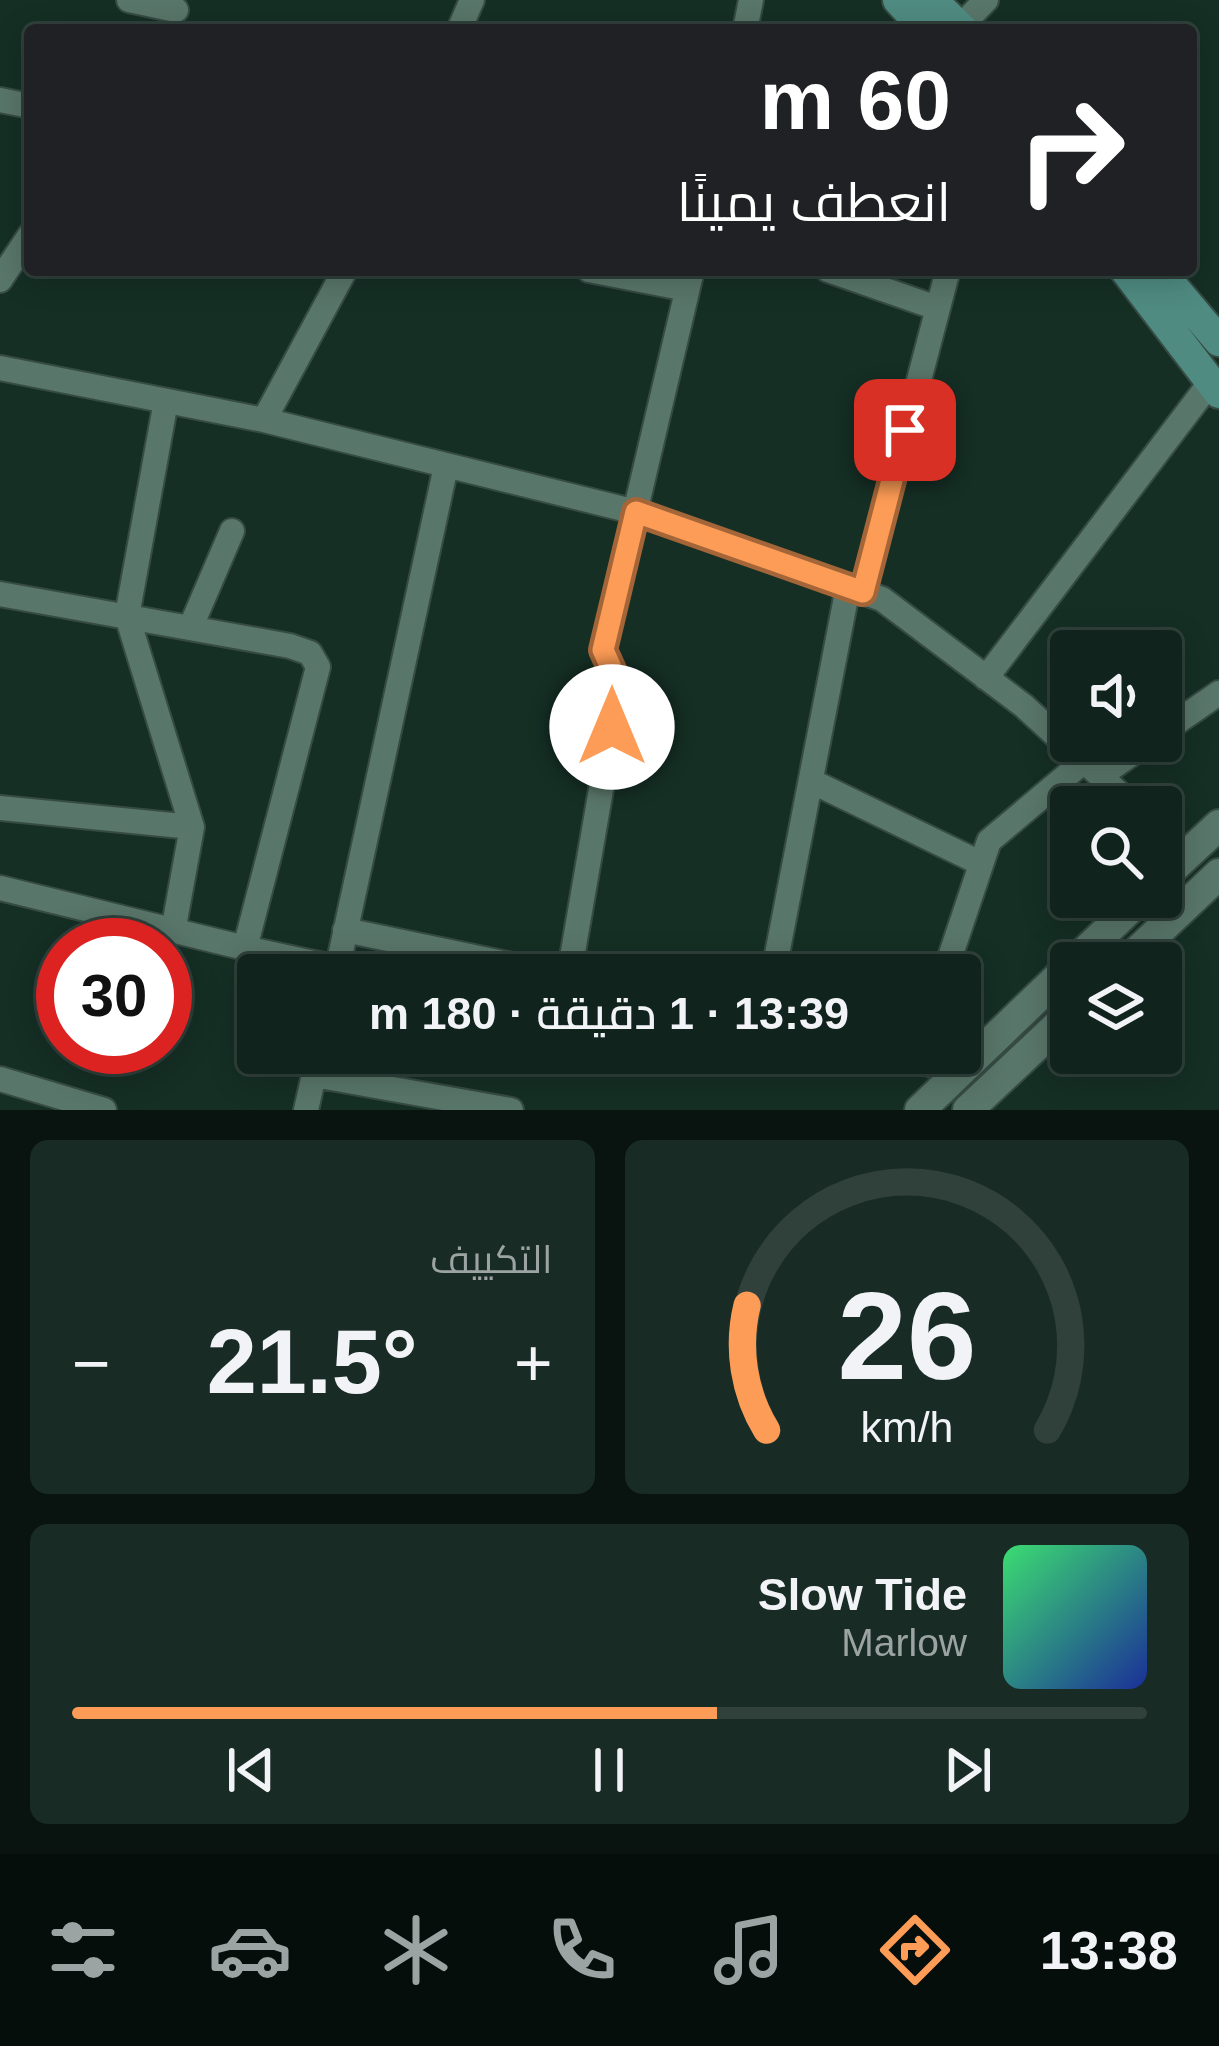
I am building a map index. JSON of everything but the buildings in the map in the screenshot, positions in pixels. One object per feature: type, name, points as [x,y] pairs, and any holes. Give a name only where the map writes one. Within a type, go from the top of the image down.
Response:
[{"type":"main road","points":[[898,0],[920,24]]},
{"type":"main road","points":[[932,0],[957,24]]},
{"type":"main road","points":[[1130,276],[1215,388]]},
{"type":"main road","points":[[1164,276],[1219,340]]},
{"type":"street","points":[[129,0],[175,13]]},
{"type":"street","points":[[965,24],[986,0]]},
{"type":"street","points":[[0,280],[16,244]]},
{"type":"street","points":[[264,420],[342,276]]},
{"type":"street","points":[[569,954],[619,685],[603,650],[690,280],[650,276]]},
{"type":"street","points":[[845,276],[937,308]]},
{"type":"street","points":[[777,954],[855,590],[946,276]]},
{"type":"street","points":[[0,368],[264,420],[636,512],[883,599],[986,678],[1111,786]]},
{"type":"street","points":[[986,678],[1215,388]]},
{"type":"street","points":[[166,401],[127,616],[192,827],[175,918]]},
{"type":"street","points":[[340,954],[446,466]]},
{"type":"street","points":[[192,624],[232,532]]},
{"type":"street","points":[[0,594],[192,624],[310,653],[318,667],[245,948]]},
{"type":"street","points":[[1182,719],[1219,693]]},
{"type":"street","points":[[950,954],[978,862],[989,841],[1106,762]]},
{"type":"street","points":[[811,781],[978,862]]},
{"type":"street","points":[[0,808],[192,827]]},
{"type":"street","points":[[1182,859],[1219,825]]},
{"type":"street","points":[[1182,851],[1186,855]]},
{"type":"street","points":[[1147,942],[1219,874]]},
{"type":"street","points":[[0,888],[137,918]]},
{"type":"street","points":[[1095,942],[1120,918]]},
{"type":"street","points":[[345,930],[462,954]]},
{"type":"street","points":[[192,932],[268,954]]},
{"type":"street","points":[[981,1052],[1050,985]]},
{"type":"street","points":[[968,1110],[1050,1033]]},
{"type":"street","points":[[306,1110],[314,1074]]},
{"type":"street","points":[[358,1074],[511,1110]]},
{"type":"street","points":[[920,1110],[958,1074]]},
{"type":"street","points":[[0,1079],[104,1110]]},
{"type":"route","points":[[612,727],[619,685],[603,650],[636,512],[863,592],[905,430]]}]
